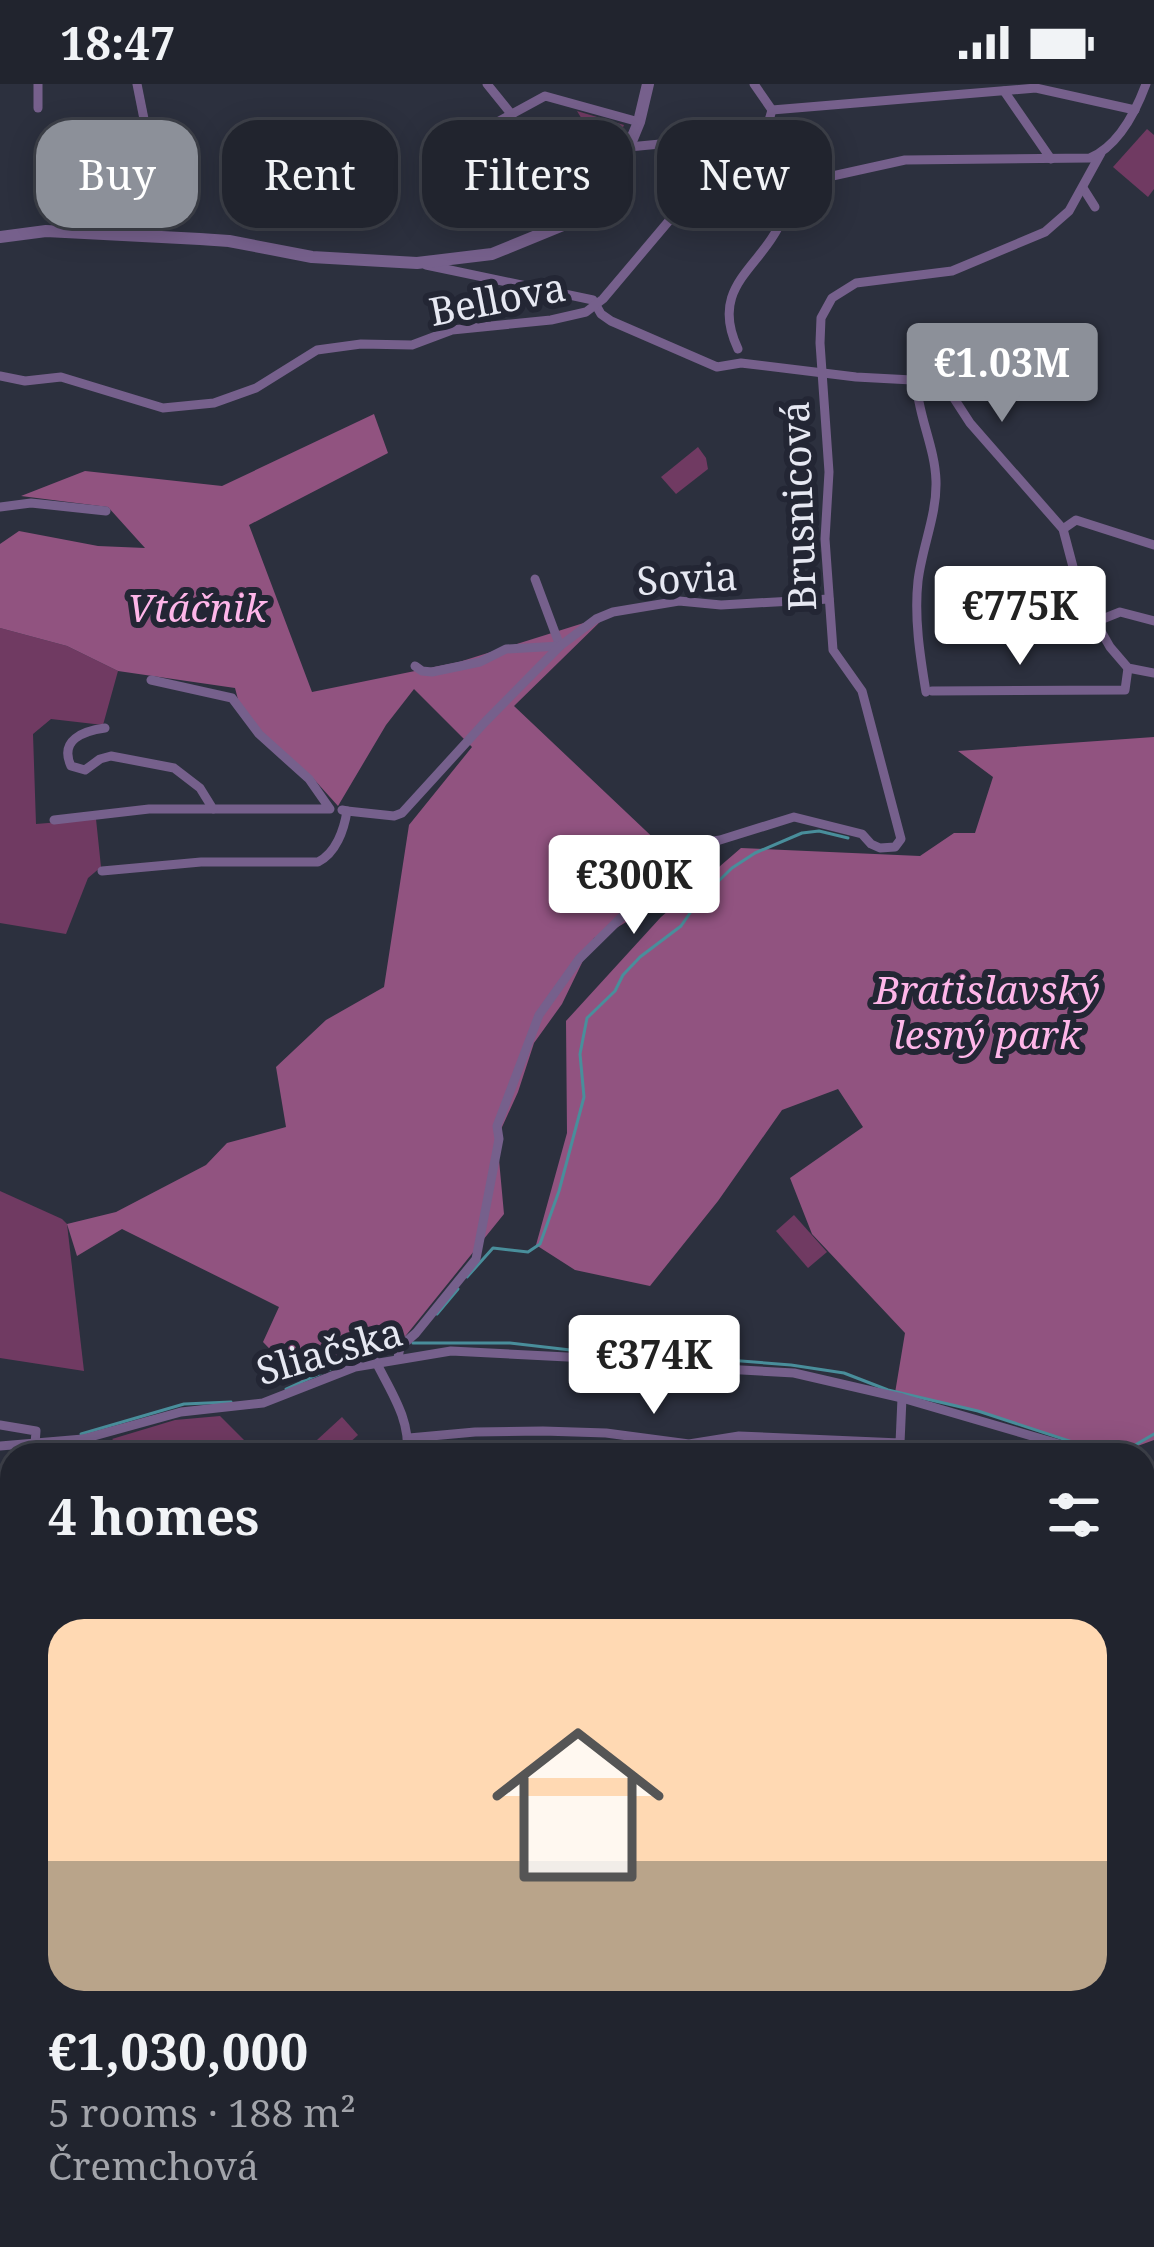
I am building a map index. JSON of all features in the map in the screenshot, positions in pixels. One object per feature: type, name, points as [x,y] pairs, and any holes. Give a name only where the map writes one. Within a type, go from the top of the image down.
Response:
[{"type":"street","points":[[38,84],[38,108]]},
{"type":"street","points":[[137,84],[144,118]]},
{"type":"street","points":[[488,84],[512,115]]},
{"type":"street","points":[[633,137],[648,84]]},
{"type":"street","points":[[754,84],[772,110]]},
{"type":"street","points":[[898,84],[900,99]]},
{"type":"street","points":[[1101,153],[1137,109],[1146,84]]},
{"type":"street","points":[[772,110],[1035,86],[1137,109]]},
{"type":"street","points":[[503,120],[546,90],[639,122]]},
{"type":"street","points":[[1004,91],[1051,159]]},
{"type":"street","points":[[633,147],[765,134],[772,110]]},
{"type":"street","name":"Bellova","points":[[832,176],[905,160],[1084,159],[1101,153]]},
{"type":"street","name":"Brusnicová","points":[[398,1358],[400,1347],[476,1259],[499,1139],[497,1126],[538,1015],[579,959],[688,845],[794,817],[862,834],[880,848],[895,847],[901,839],[862,691],[833,650],[824,539],[829,472],[821,318],[844,288],[870,279],[967,267],[1046,232],[1082,192],[1101,153]]},
{"type":"street","points":[[1082,192],[1095,207]]},
{"type":"street","points":[[417,263],[492,254],[556,228]]},
{"type":"street","name":"Bellova","points":[[0,376],[25,381],[61,377],[164,408],[214,403],[256,388],[316,350],[361,344],[407,346],[452,330],[586,312],[597,306],[663,228]]},
{"type":"street","points":[[738,349],[728,322],[728,303],[774,228]]},
{"type":"street","points":[[0,237],[46,231],[200,239],[312,256],[417,263],[593,300],[611,321],[717,367],[742,363],[931,381],[946,386],[970,423],[1063,530],[1077,582],[1095,622],[1128,668],[1125,690],[929,691],[918,639],[918,583],[936,479],[916,381]]},
{"type":"street","points":[[0,507],[25,503],[106,511]]},
{"type":"street","points":[[1063,530],[1076,520],[1154,545]]},
{"type":"street","points":[[415,666],[432,672],[472,664],[506,650],[560,646],[535,579]]},
{"type":"street","name":"Sovia","points":[[54,820],[149,809],[330,809],[394,816],[560,646],[604,615],[679,601],[721,605],[829,599]]},
{"type":"street","points":[[1095,622],[1120,613],[1154,621]]},
{"type":"street","points":[[1128,668],[1154,673]]},
{"type":"street","points":[[151,680],[232,698],[259,734],[309,779],[330,809]]},
{"type":"street","points":[[105,728],[72,740],[67,757],[71,766],[85,770],[111,756],[174,768],[205,793],[213,809]]},
{"type":"street","points":[[101,871],[202,862],[318,862],[328,856],[340,835],[346,811]]},
{"type":"street","name":"Sliačska","points":[[66,1443],[181,1412],[263,1403],[329,1375],[376,1362],[451,1351],[586,1358],[655,1373],[748,1369],[836,1381],[1056,1443]]},
{"type":"street","points":[[376,1362],[405,1418],[408,1443]]},
{"type":"street","points":[[695,1443],[740,1436],[900,1443],[902,1398]]},
{"type":"street","points":[[0,1425],[36,1431],[35,1443]]},
{"type":"street","points":[[409,1438],[543,1431],[681,1443]]},
{"type":"shaded area","points":[[577,111],[607,120],[582,120]]},
{"type":"shaded area","points":[[1147,129],[1154,135],[1154,189],[1148,197],[1113,167]]},
{"type":"shaded area","points":[[698,447],[708,469],[676,494],[661,477]]},
{"type":"shaded area","points":[[0,628],[67,646],[118,671],[103,725],[51,719],[33,734],[36,824],[96,819],[101,867],[88,878],[66,934],[0,923]]},
{"type":"shaded area","points":[[0,1191],[67,1224],[84,1371],[0,1358]]},
{"type":"shaded area","points":[[794,1215],[827,1252],[808,1268],[776,1231]]},
{"type":"shaded area","points":[[220,1416],[247,1443],[117,1443],[112,1439],[175,1420]]},
{"type":"shaded area","points":[[342,1417],[358,1435],[349,1443],[314,1443]]},
{"type":"green space","name":"Vtáčnik","points":[[374,414],[388,453],[249,525],[312,692],[459,662],[606,616],[514,706],[682,865],[644,909],[594,938],[562,1004],[534,1043],[497,1138],[504,1214],[395,1349],[302,1382],[263,1342],[279,1307],[122,1229],[77,1256],[67,1224],[116,1212],[206,1165],[227,1143],[286,1127],[276,1067],[326,1020],[384,987],[409,825],[472,747],[414,689],[386,725],[338,806],[240,707],[235,688],[118,671],[67,646],[0,628],[0,544],[19,531],[98,546],[145,548],[108,507],[21,496],[85,471],[222,486]]},
{"type":"green space","name":"Bratislavský lesný park","points":[[1154,737],[1154,1440],[1146,1443],[1076,1443],[978,1411],[895,1393],[905,1333],[812,1234],[790,1178],[863,1127],[838,1089],[782,1110],[650,1286],[575,1270],[536,1245],[567,1133],[566,1021],[661,917],[741,848],[920,856],[954,833],[975,833],[993,777],[958,751]]},
{"type":"waterway","points":[[467,1277],[493,1248],[528,1252],[540,1244],[584,1097],[580,1054],[587,1018],[615,991],[623,975],[681,926],[699,900],[732,868],[755,853],[802,833],[819,831],[848,838]]},
{"type":"waterway","points":[[437,1314],[458,1289]]},
{"type":"waterway","points":[[413,1343],[510,1343],[605,1354],[658,1366],[728,1360],[844,1373],[1075,1443]]},
{"type":"waterway","points":[[286,1389],[335,1367],[374,1357]]},
{"type":"waterway","points":[[81,1434],[184,1404],[231,1402]]},
{"type":"waterway","points":[[1139,1443],[1154,1434]]}]
